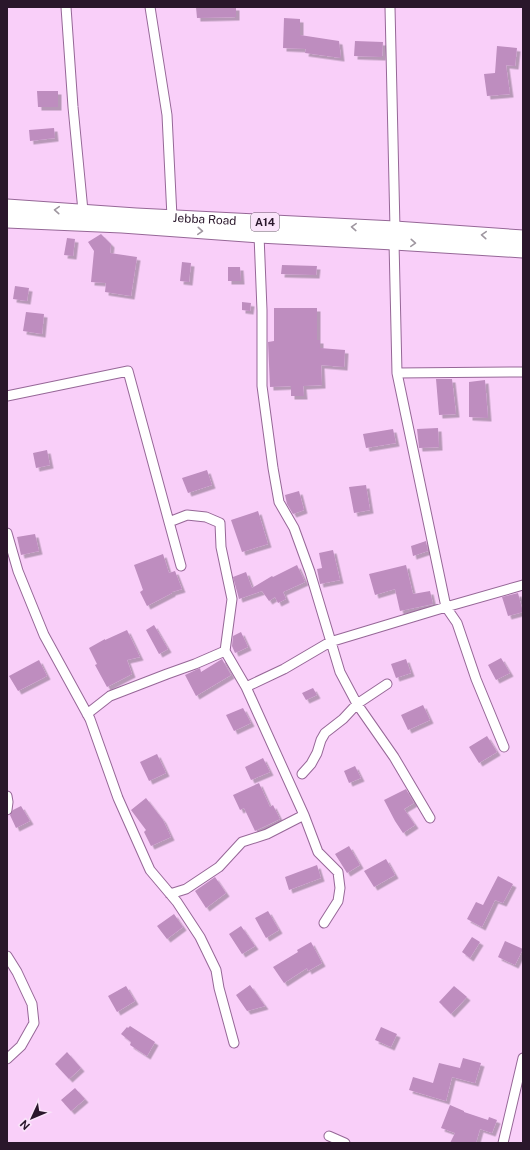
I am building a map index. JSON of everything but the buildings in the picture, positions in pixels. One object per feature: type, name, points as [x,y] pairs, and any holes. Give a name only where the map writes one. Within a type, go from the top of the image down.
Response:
[{"type":"highway","name":"Jebba Road","points":[[7,207],[172,217],[394,235],[523,250]]},
{"type":"highway","name":"Jebba Road","points":[[7,220],[122,225],[259,236],[394,235],[523,238]]},
{"type":"street","points":[[66,7],[73,107],[83,212]]},
{"type":"street","points":[[150,7],[167,115],[172,217]]},
{"type":"street","points":[[390,7],[397,373],[446,606],[457,623],[476,679],[504,747]]},
{"type":"street","points":[[259,236],[262,310],[262,386],[279,502],[294,528],[310,572],[340,672],[357,704],[394,757],[430,818]]},
{"type":"street","points":[[7,396],[128,371],[181,566]]},
{"type":"street","points":[[397,373],[523,372]]},
{"type":"street","points":[[169,522],[187,515],[206,517],[220,523],[221,547],[232,599],[224,651],[246,687],[304,815],[318,852],[338,872],[340,888],[338,901],[324,924]]},
{"type":"street","points":[[7,533],[18,571],[44,636],[88,714],[118,798],[150,870],[170,894],[200,936],[216,970],[219,988],[234,1043]]},
{"type":"street","points":[[246,687],[284,669],[330,642],[446,606],[523,585]]},
{"type":"street","points":[[88,714],[110,696],[195,664],[224,651]]},
{"type":"street","points":[[302,774],[311,764],[325,733],[343,719],[357,704],[387,684]]},
{"type":"street","points":[[7,796],[7,810]]},
{"type":"street","points":[[170,894],[186,889],[218,867],[242,842],[267,834],[304,815]]},
{"type":"street","points":[[7,956],[17,972],[32,1004],[34,1023],[21,1046],[7,1060]]},
{"type":"street","points":[[503,1143],[523,1058]]},
{"type":"street","points":[[329,1136],[345,1143]]}]
